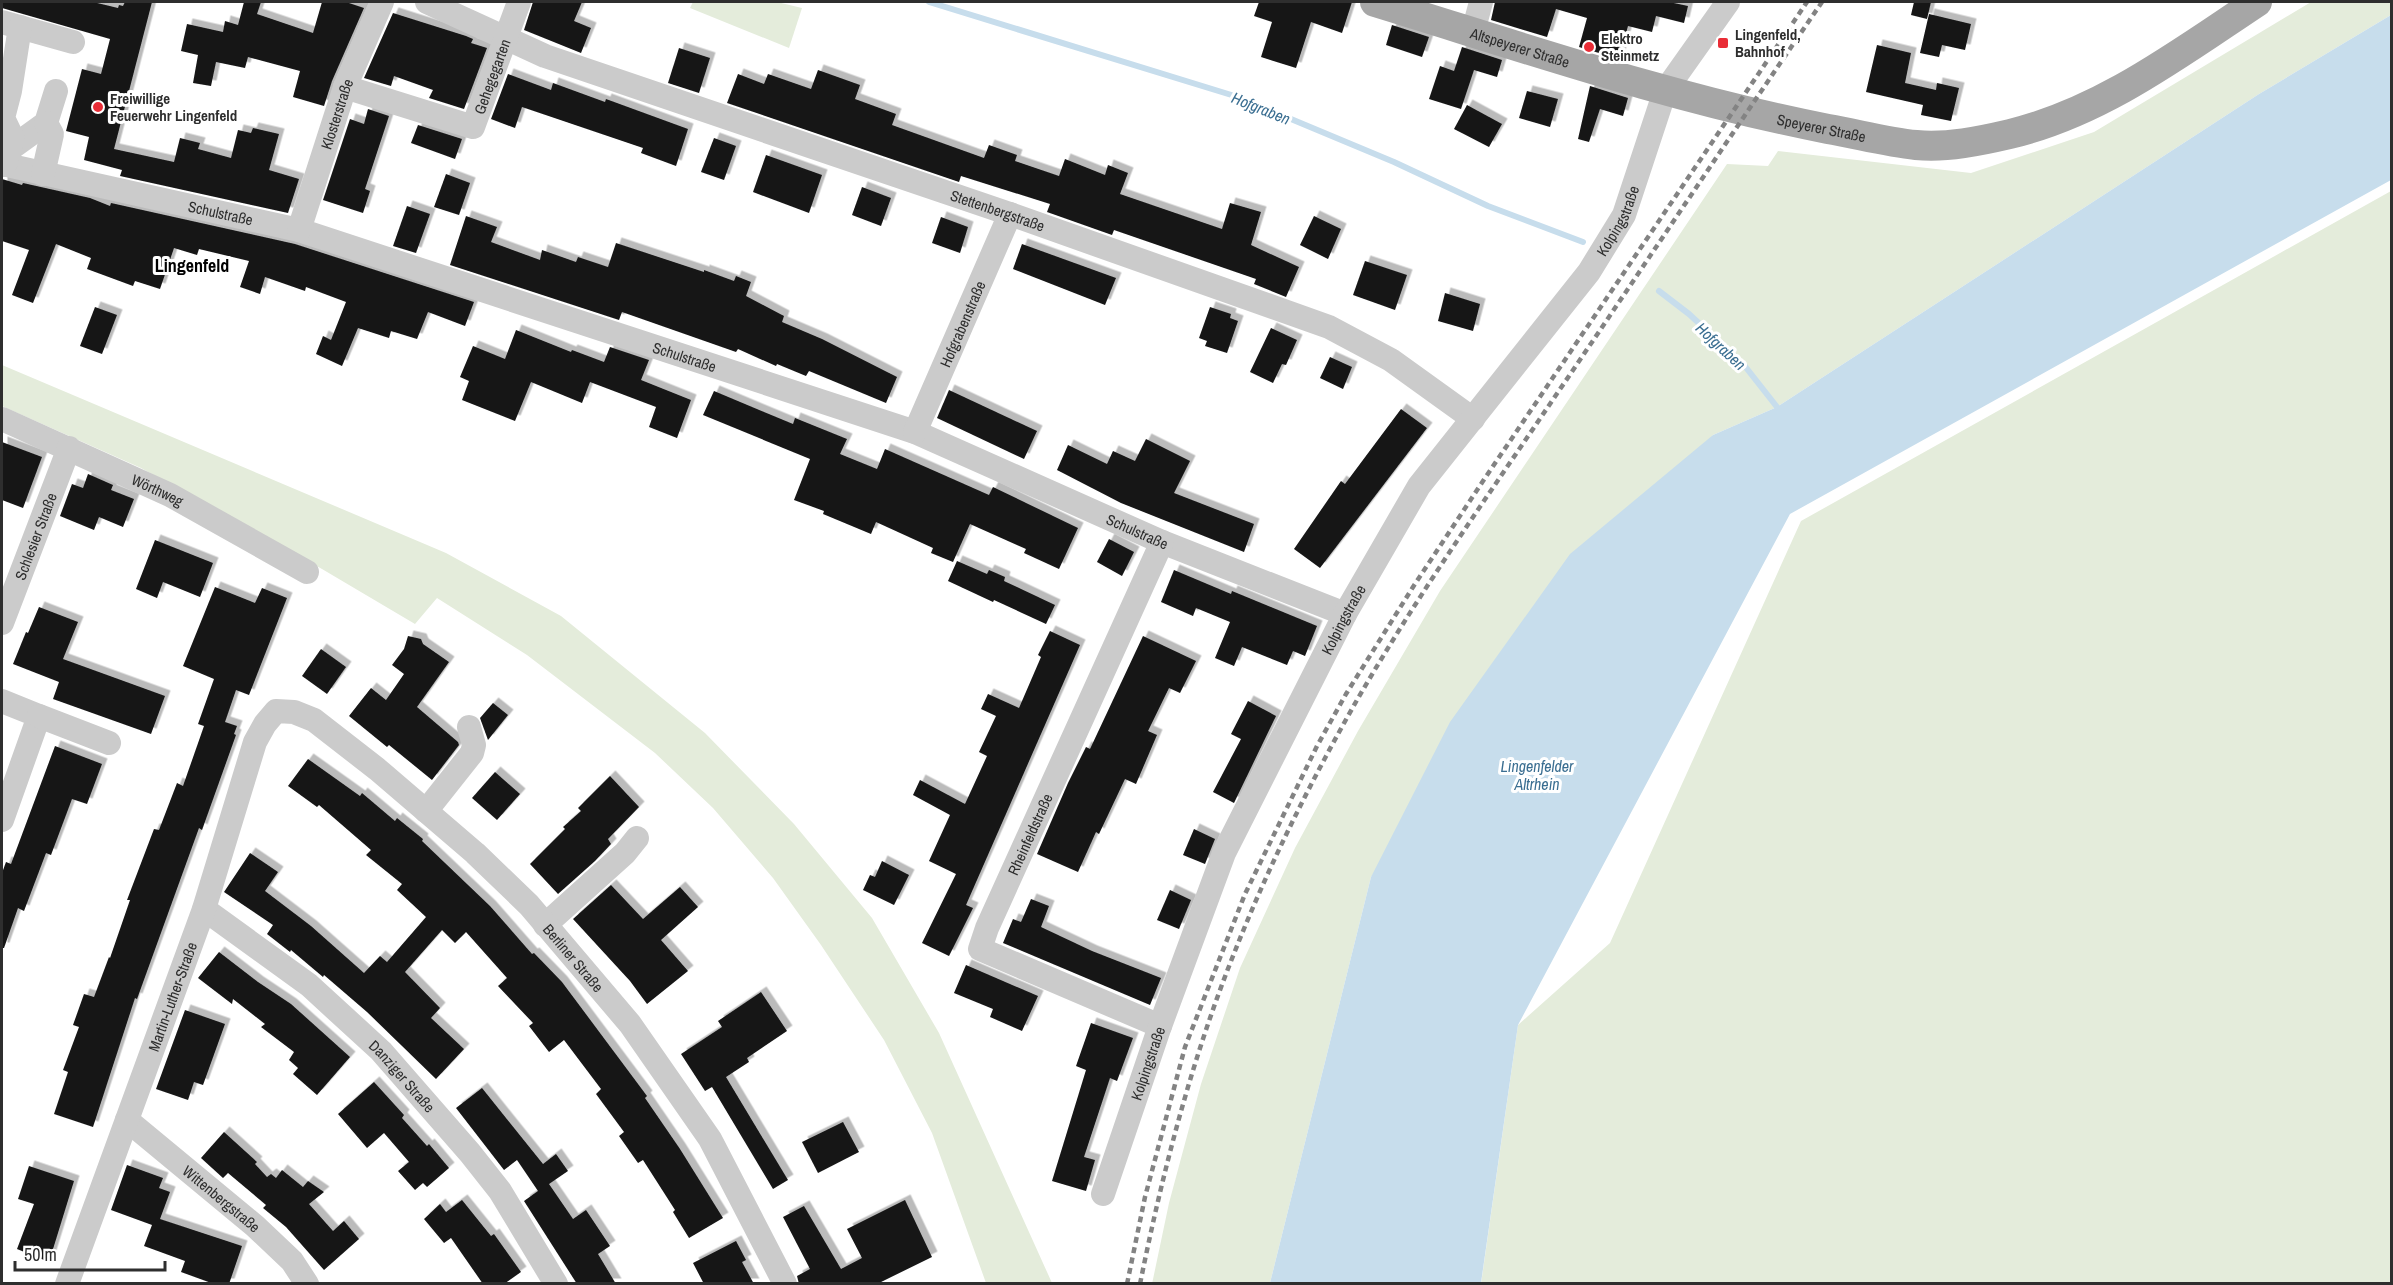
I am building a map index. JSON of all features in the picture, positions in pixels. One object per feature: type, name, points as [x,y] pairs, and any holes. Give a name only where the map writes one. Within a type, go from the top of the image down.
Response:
[{"type":"main road","name":"Altspeyerer Straße","points":[[1375,2],[1665,91]]},
{"type":"main road","name":"Speyerer Straße","points":[[1665,91],[1780,119],[1917,145],[1954,145],[2012,134],[2055,120],[2095,103],[2140,80],[2257,2]]},
{"type":"street","name":"Klosterstraße","points":[[299,230],[345,87],[382,2]]},
{"type":"street","points":[[427,2],[504,39]]},
{"type":"street","name":"Gehegegarten","points":[[345,87],[473,127],[519,2]]},
{"type":"street","points":[[1473,32],[1481,2]]},
{"type":"street","name":"Kolpingstraße","points":[[1103,1194],[1160,1026],[1224,853],[1345,614],[1419,486],[1589,272],[1624,215],[1665,91],[1728,2]]},
{"type":"street","points":[[6,160],[13,139],[3,117],[12,82],[11,25],[73,42]]},
{"type":"street","name":"Stettenbergstraße","points":[[504,39],[555,60],[1010,214],[1329,327],[1391,360],[1473,419]]},
{"type":"street","points":[[6,160],[46,123],[56,91]]},
{"type":"street","points":[[43,174],[52,134],[46,123]]},
{"type":"street","name":"Schulstraße","points":[[6,160],[43,174],[299,230],[915,432],[1162,542],[1345,614]]},
{"type":"street","name":"Hofgrabenstraße","points":[[915,432],[1010,214]]},
{"type":"street","name":"Wörthweg","points":[[2,419],[170,495],[307,573]]},
{"type":"street","name":"Schlesier Straße","points":[[2,623],[69,448]]},
{"type":"street","name":"Rheinfeldstraße","points":[[1160,1026],[980,949],[1162,542]]},
{"type":"street","points":[[2,701],[109,743]]},
{"type":"street","name":"Berliner Straße","points":[[276,711],[294,712],[314,720],[476,853],[529,905],[630,1024],[710,1139],[785,1284]]},
{"type":"street","name":"Martin-Luther-Straße","points":[[66,1284],[204,909],[255,742],[265,724],[276,711]]},
{"type":"street","points":[[2,820],[39,716]]},
{"type":"street","points":[[426,811],[472,753],[474,745],[469,727]]},
{"type":"street","points":[[545,925],[625,853],[638,838]]},
{"type":"street","name":"Danziger Straße","points":[[204,909],[309,985],[381,1051],[500,1191],[556,1284]]},
{"type":"street","name":"Wittenbergstraße","points":[[127,1120],[255,1226],[292,1261],[307,1284]]},
{"type":"green space","points":[[693,2],[777,2],[802,8],[789,48],[690,8]]},
{"type":"green space","points":[[2311,2],[2391,2],[2391,15],[2259,94],[1777,407],[1713,435],[1371,877],[1270,1283],[1152,1284],[1169,1203],[1201,1084],[1240,968],[1295,848],[1358,731],[1440,591],[1727,164],[1768,166],[1778,151],[1971,173],[2094,132]]},
{"type":"green space","points":[[2391,191],[2391,1283],[1481,1284],[1518,1025],[1610,943],[1801,521]]},
{"type":"green space","points":[[2,365],[446,553],[561,616],[705,733],[794,824],[872,918],[939,1033],[1052,1283],[986,1283],[932,1133],[884,1040],[773,878],[713,808],[655,753],[527,655],[437,598],[415,624],[141,468],[2,406]]},
{"type":"water","name":"Lingenfelder Altrhein","points":[[2391,15],[2391,180],[1790,514],[1518,1025],[1481,1283],[1270,1283],[1371,877],[1450,722],[1570,554],[1713,435],[1777,407],[2259,94]]},
{"type":"building","points":[[2,2],[93,2],[118,8],[125,2],[152,2],[114,149],[174,162],[180,138],[200,143],[198,149],[231,158],[238,130],[251,133],[253,128],[279,134],[269,170],[299,179],[288,213],[120,176],[122,170],[84,160],[89,137],[66,131],[82,69],[101,74],[110,39],[2,8]]},
{"type":"building","points":[[244,2],[261,2],[257,14],[313,33],[322,2],[346,2],[364,8],[332,81],[324,106],[293,97],[300,71],[248,57],[245,68],[216,62],[211,86],[193,83],[198,55],[181,51],[187,24],[223,32],[225,21],[238,25]]},
{"type":"building","points":[[533,2],[582,2],[574,21],[591,28],[581,53],[524,30]]},
{"type":"building","points":[[1259,2],[1352,2],[1342,33],[1311,22],[1296,68],[1261,57],[1272,22],[1254,16]]},
{"type":"building","points":[[1495,2],[1669,2],[1688,6],[1684,23],[1656,16],[1652,32],[1628,26],[1619,59],[1579,47],[1587,18],[1556,9],[1547,37],[1491,20]]},
{"type":"building","points":[[1914,2],[1931,2],[1927,19],[1911,15]]},
{"type":"building","points":[[393,13],[466,36],[473,39],[471,43],[487,48],[464,109],[429,98],[433,90],[394,76],[391,86],[364,78]]},
{"type":"building","points":[[1929,14],[1971,24],[1965,50],[1942,45],[1939,57],[1920,53]]},
{"type":"building","points":[[1392,25],[1429,37],[1422,57],[1386,45]]},
{"type":"building","points":[[1877,45],[1911,53],[1905,83],[1936,90],[1937,83],[1959,88],[1951,121],[1921,115],[1923,105],[1866,92]]},
{"type":"building","points":[[1462,47],[1502,60],[1497,77],[1474,70],[1461,109],[1429,99],[1440,66],[1454,71]]},
{"type":"building","points":[[679,48],[710,58],[699,93],[668,83]]},
{"type":"building","points":[[818,70],[860,85],[855,99],[896,114],[892,125],[984,158],[989,145],[1017,155],[1015,161],[1059,176],[1065,159],[1105,175],[1108,165],[1128,173],[1120,194],[1222,229],[1230,203],[1261,212],[1251,245],[1299,267],[1286,297],[1254,284],[1256,279],[1114,230],[1112,235],[1047,212],[1050,204],[961,176],[959,182],[727,103],[738,74],[764,84],[768,74],[811,89]]},
{"type":"building","points":[[508,74],[551,90],[553,83],[605,102],[606,99],[688,129],[676,166],[641,153],[643,148],[522,107],[515,128],[491,119]]},
{"type":"building","points":[[1590,86],[1628,98],[1623,116],[1600,109],[1589,142],[1578,139]]},
{"type":"building","points":[[1527,91],[1558,99],[1550,127],[1519,118]]},
{"type":"building","points":[[1467,105],[1502,124],[1489,147],[1454,129]]},
{"type":"building","points":[[368,109],[389,116],[365,189],[370,191],[363,213],[323,200],[350,119],[364,124]]},
{"type":"building","points":[[418,125],[462,139],[455,159],[411,143]]},
{"type":"building","points":[[714,138],[736,146],[724,180],[701,172]]},
{"type":"building","points":[[766,155],[822,175],[809,213],[753,192]]},
{"type":"building","points":[[446,174],[470,183],[459,215],[434,207]]},
{"type":"building","points":[[2,179],[90,198],[110,206],[111,203],[295,244],[474,302],[465,326],[428,312],[417,339],[391,331],[389,338],[358,328],[342,366],[316,354],[323,336],[331,340],[346,302],[306,287],[305,291],[265,277],[260,294],[240,287],[249,261],[199,249],[197,255],[174,248],[160,289],[135,281],[133,286],[87,269],[91,258],[56,244],[33,303],[12,295],[29,250],[2,241]]},
{"type":"building","points":[[862,187],[891,198],[881,226],[852,215]]},
{"type":"building","points":[[407,206],[430,214],[416,253],[393,246]]},
{"type":"building","points":[[466,216],[497,227],[491,242],[540,260],[542,250],[576,262],[578,257],[608,267],[616,243],[734,281],[736,276],[751,282],[746,296],[784,316],[782,322],[822,339],[897,377],[886,403],[809,371],[806,376],[738,349],[736,352],[622,312],[619,320],[450,265]]},
{"type":"building","points":[[1314,216],[1341,229],[1328,259],[1300,245]]},
{"type":"building","points":[[941,217],[968,227],[960,253],[932,243]]},
{"type":"building","points":[[1022,244],[1116,278],[1105,305],[1013,269]]},
{"type":"building","points":[[1365,261],[1407,275],[1395,310],[1353,295]]},
{"type":"building","points":[[1445,293],[1480,304],[1473,331],[1438,321]]},
{"type":"building","points":[[95,307],[117,315],[102,354],[80,346]]},
{"type":"building","points":[[1210,307],[1231,314],[1230,318],[1238,321],[1227,353],[1205,346],[1207,341],[1199,338]]},
{"type":"building","points":[[1271,328],[1297,340],[1286,365],[1282,364],[1273,383],[1250,372]]},
{"type":"building","points":[[516,330],[571,352],[572,350],[604,362],[610,347],[649,360],[641,380],[691,400],[677,438],[649,427],[656,407],[590,382],[582,403],[531,382],[515,421],[462,400],[469,381],[460,377],[473,346],[505,359]]},
{"type":"building","points":[[1330,357],[1352,367],[1343,389],[1320,378]]},
{"type":"building","points":[[949,390],[1037,431],[1024,459],[937,418]]},
{"type":"building","points":[[714,391],[793,424],[795,418],[847,439],[840,454],[877,469],[885,449],[989,495],[993,487],[1078,528],[1059,569],[1024,553],[1026,549],[970,524],[953,562],[931,553],[933,548],[876,522],[871,534],[823,514],[824,511],[794,500],[810,459],[703,415]]},
{"type":"building","points":[[1401,409],[1427,428],[1320,568],[1294,549],[1341,481],[1345,484]]},
{"type":"building","points":[[1146,439],[1190,461],[1174,493],[1254,524],[1244,552],[1121,503],[1057,470],[1068,445],[1107,464],[1113,451],[1135,461]]},
{"type":"building","points":[[2,442],[42,457],[23,508],[2,500]]},
{"type":"building","points":[[88,474],[113,485],[111,490],[134,499],[123,527],[99,517],[94,530],[60,516],[72,484],[83,488]]},
{"type":"building","points":[[1109,539],[1134,552],[1122,576],[1097,562]]},
{"type":"building","points":[[155,540],[213,563],[200,597],[163,582],[157,598],[136,589]]},
{"type":"building","points":[[957,561],[987,574],[989,570],[1005,577],[1004,581],[1055,605],[1046,624],[948,581]]},
{"type":"building","points":[[1174,570],[1317,626],[1305,656],[1293,651],[1287,665],[1242,647],[1234,666],[1215,658],[1230,622],[1196,608],[1193,616],[1161,602]]},
{"type":"building","points":[[215,587],[255,603],[262,588],[287,598],[249,695],[236,690],[225,722],[237,726],[234,734],[236,735],[202,830],[199,828],[137,999],[135,998],[93,1127],[54,1114],[68,1072],[63,1070],[79,1027],[73,1025],[84,994],[94,997],[110,958],[130,900],[127,900],[154,829],[159,830],[177,783],[183,786],[204,726],[198,724],[214,679],[183,666]]},
{"type":"building","points":[[39,607],[78,622],[63,659],[165,696],[151,734],[53,699],[59,682],[13,664]]},
{"type":"building","points":[[1050,631],[1080,645],[966,905],[973,908],[949,956],[922,943],[956,874],[929,861],[950,815],[913,795],[920,780],[965,804],[987,756],[979,752],[996,716],[981,709],[988,694],[1019,708],[1041,657],[1038,655]]},
{"type":"building","points":[[408,636],[421,639],[423,644],[449,662],[417,707],[459,745],[432,780],[349,716],[371,688],[386,700],[404,674],[392,665],[404,649]]},
{"type":"building","points":[[1143,636],[1196,661],[1180,693],[1169,688],[1148,731],[1157,735],[1136,784],[1125,779],[1099,834],[1096,832],[1078,872],[1037,854],[1068,783],[1086,747],[1090,749]]},
{"type":"building","points":[[321,649],[346,667],[327,694],[302,676]]},
{"type":"building","points":[[1248,701],[1276,716],[1234,803],[1213,792],[1241,739],[1231,734]]},
{"type":"building","points":[[493,703],[508,715],[488,740],[480,718]]},
{"type":"building","points":[[55,746],[102,764],[87,804],[72,799],[51,855],[46,853],[24,911],[18,908],[4,948],[2,948],[2,873],[6,862],[11,864]]},
{"type":"building","points":[[308,759],[360,796],[362,793],[395,821],[397,818],[423,839],[422,841],[490,906],[532,954],[534,953],[562,982],[647,1096],[645,1098],[723,1218],[689,1238],[673,1212],[675,1210],[643,1160],[638,1163],[619,1136],[624,1132],[596,1094],[601,1089],[564,1040],[549,1052],[529,1026],[533,1023],[498,986],[507,978],[466,932],[455,943],[442,930],[405,972],[440,1008],[431,1018],[464,1049],[436,1079],[367,1012],[324,975],[323,977],[291,950],[290,952],[267,934],[273,925],[224,892],[250,853],[278,872],[265,891],[311,926],[364,973],[380,956],[387,962],[426,917],[397,890],[402,884],[366,855],[371,850],[319,805],[317,807],[288,786]]},
{"type":"building","points":[[495,772],[520,794],[497,820],[472,798]]},
{"type":"building","points":[[610,776],[639,807],[608,839],[611,844],[558,894],[530,864],[565,829],[563,827],[581,811],[578,808]]},
{"type":"building","points":[[1194,829],[1215,839],[1205,864],[1183,855]]},
{"type":"building","points":[[882,861],[909,875],[894,905],[863,890],[870,875],[875,877]]},
{"type":"building","points":[[611,885],[643,919],[680,887],[698,907],[661,940],[688,971],[647,1004],[630,981],[573,919]]},
{"type":"building","points":[[1170,890],[1191,900],[1179,929],[1157,920]]},
{"type":"building","points":[[1031,899],[1049,906],[1041,927],[1092,951],[1161,978],[1150,1005],[1003,943],[1013,919],[1021,922]]},
{"type":"building","points":[[219,952],[291,1004],[350,1057],[317,1095],[293,1074],[298,1068],[289,1060],[294,1052],[261,1027],[265,1024],[233,999],[232,1004],[198,978]]},
{"type":"building","points":[[966,965],[1038,996],[1022,1031],[990,1017],[993,1009],[954,993]]},
{"type":"building","points":[[761,992],[787,1031],[747,1058],[749,1062],[726,1077],[788,1180],[773,1189],[712,1087],[705,1091],[681,1054],[722,1027],[718,1021]]},
{"type":"building","points":[[185,1010],[225,1024],[203,1085],[194,1082],[188,1100],[156,1089]]},
{"type":"building","points":[[1091,1023],[1133,1038],[1117,1081],[1110,1078],[1084,1157],[1095,1160],[1086,1191],[1052,1181],[1086,1070],[1076,1066]]},
{"type":"building","points":[[374,1082],[404,1115],[402,1118],[427,1146],[429,1144],[449,1168],[427,1187],[423,1183],[415,1190],[398,1171],[409,1162],[384,1133],[367,1148],[338,1114]]},
{"type":"building","points":[[482,1088],[543,1164],[556,1154],[568,1171],[549,1184],[573,1219],[586,1210],[610,1246],[598,1254],[616,1284],[577,1284],[524,1201],[538,1191],[517,1160],[504,1170],[456,1108]]},
{"type":"building","points":[[843,1122],[859,1152],[818,1173],[802,1142]]},
{"type":"building","points":[[224,1132],[257,1162],[255,1164],[267,1177],[271,1174],[276,1178],[282,1170],[303,1187],[308,1181],[324,1192],[309,1204],[333,1231],[344,1221],[359,1239],[324,1270],[286,1227],[263,1208],[266,1205],[228,1173],[223,1178],[201,1158]]},
{"type":"building","points":[[127,1165],[163,1178],[159,1188],[170,1192],[160,1219],[242,1246],[229,1284],[214,1284],[181,1272],[185,1261],[144,1246],[152,1225],[111,1210]]},
{"type":"building","points":[[29,1166],[74,1181],[49,1262],[17,1249],[34,1204],[18,1199]]},
{"type":"building","points":[[462,1200],[491,1236],[494,1234],[521,1272],[504,1284],[483,1284],[451,1238],[444,1243],[424,1219],[440,1204],[446,1212]]},
{"type":"building","points":[[905,1200],[932,1257],[877,1284],[799,1284],[797,1276],[810,1269],[783,1217],[804,1206],[841,1269],[862,1258],[847,1229]]},
{"type":"building","points":[[736,1241],[746,1260],[742,1262],[754,1284],[704,1284],[693,1263]]},
{"type":"waterway","name":"Hofgraben","points":[[929,2],[1238,97],[1394,162],[1488,206],[1583,242]]},
{"type":"waterway","name":"Hofgraben","points":[[1659,291],[1689,314],[1744,365],[1777,407]]},
{"type":"railway","points":[[1127,1284],[1145,1197],[1185,1047],[1245,894],[1317,746],[1346,694],[1413,587],[1807,2]]},
{"type":"railway","points":[[1140,1284],[1158,1199],[1205,1032],[1262,887],[1323,761],[1380,661],[1428,585],[1822,2]]},
{"type":"place","name":"Lingenfeld, Bahnhof","points":[[1723,43]]},
{"type":"place","name":"Elektro Steinmetz","points":[[1589,47]]},
{"type":"place","name":"Freiwillige Feuerwehr Lingenfeld","points":[[98,107]]},
{"type":"district","name":"Lingenfeld","points":[[192,265]]}]
